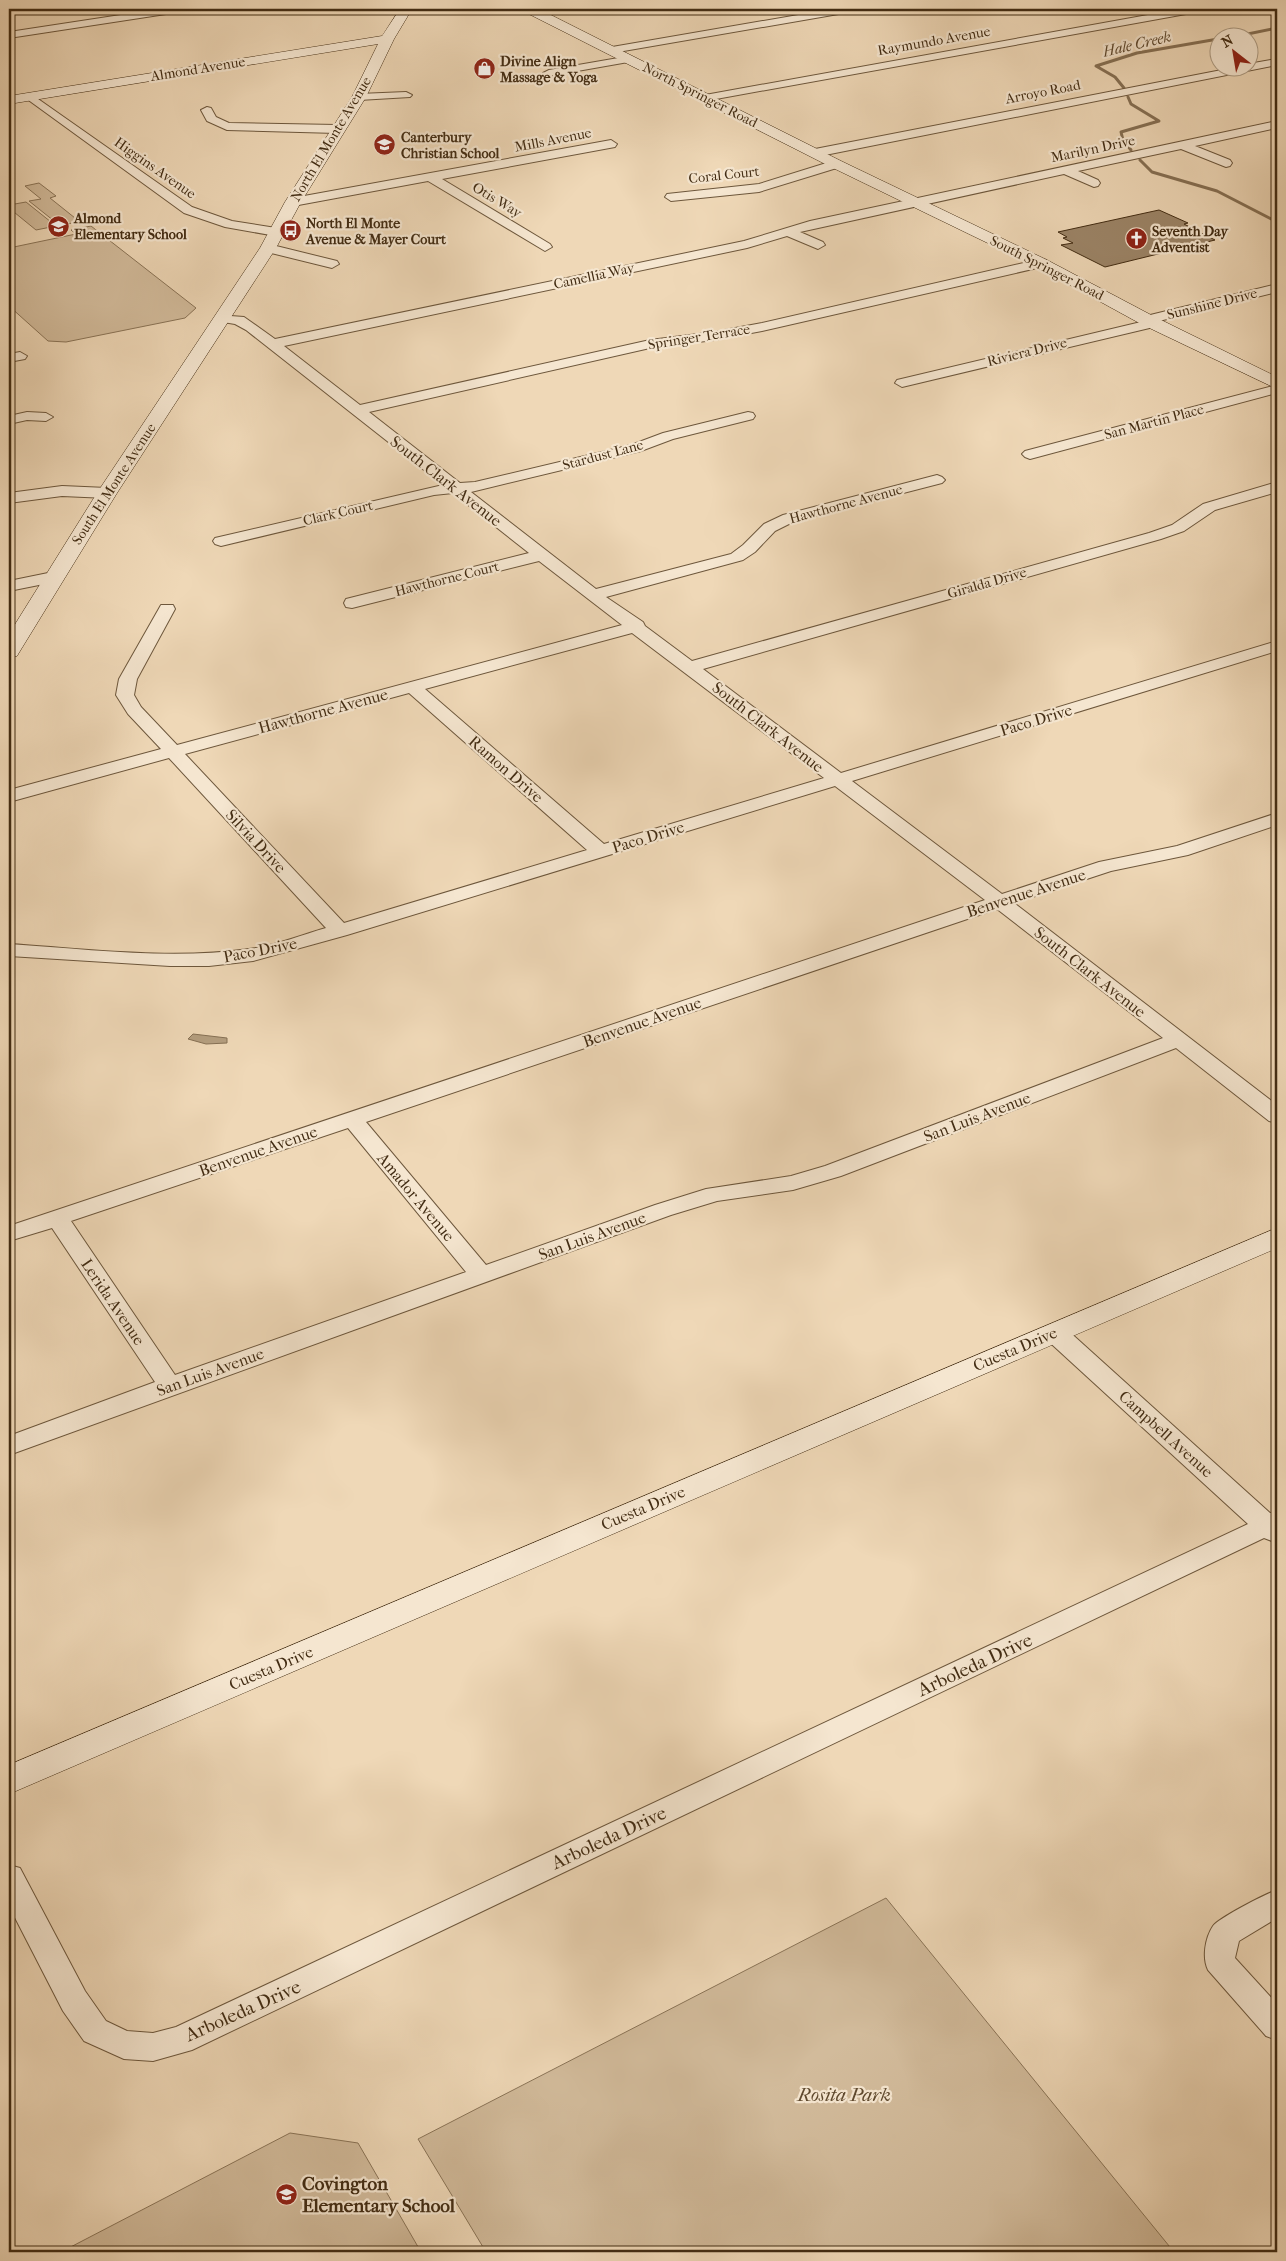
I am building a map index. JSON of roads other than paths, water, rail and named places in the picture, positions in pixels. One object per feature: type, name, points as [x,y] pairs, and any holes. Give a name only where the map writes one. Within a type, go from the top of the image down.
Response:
[{"type":"street","points":[[9,35],[179,9]]},
{"type":"street","name":"North El Monte Avenue","points":[[219,322],[268,248],[293,202],[337,129],[359,97],[385,43],[406,9]]},
{"type":"street","name":"North Springer Road","points":[[530,9],[815,153]]},
{"type":"street","points":[[612,50],[850,9]]},
{"type":"street","name":"Raymundo Avenue","points":[[705,98],[1197,9]]},
{"type":"street","name":"Almond Avenue","points":[[9,100],[337,47],[385,43]]},
{"type":"street","points":[[549,73],[630,59]]},
{"type":"street","name":"Arroyo Road","points":[[815,153],[1277,62]]},
{"type":"street","points":[[359,97],[395,97],[406,95]]},
{"type":"street","name":"Higgins Avenue","points":[[31,97],[188,210],[230,224],[276,232]]},
{"type":"street","points":[[207,110],[211,119],[227,126],[337,129]]},
{"type":"street","name":"Marilyn Drive","points":[[915,202],[1277,125]]},
{"type":"street","name":"Mills Avenue","points":[[293,202],[611,144]]},
{"type":"street","points":[[1182,145],[1226,163]]},
{"type":"street","name":"South Springer Road","points":[[815,153],[1041,263],[1150,322],[1277,384]]},
{"type":"street","name":"Coral Court","points":[[671,197],[690,193],[758,188],[813,169],[836,164]]},
{"type":"street","points":[[1065,170],[1094,183]]},
{"type":"street","name":"Otis Way","points":[[432,178],[546,247]]},
{"type":"street","name":"Camellia Way","points":[[266,340],[747,244],[786,231],[915,202]]},
{"type":"street","points":[[786,231],[818,245]]},
{"type":"street","points":[[268,248],[332,264]]},
{"type":"street","name":"Springer Terrace","points":[[357,410],[650,344],[714,336],[762,327],[1041,263]]},
{"type":"street","name":"Sunshine Drive","points":[[1150,322],[1277,288]]},
{"type":"street","name":"South Clark Avenue","points":[[219,322],[266,340],[593,595],[691,667],[1000,902],[1277,1116]]},
{"type":"street","name":"South El Monte Avenue","points":[[9,652],[107,493],[219,322]]},
{"type":"street","name":"Riviera Drive","points":[[902,383],[1150,322]]},
{"type":"street","name":"San Martin Place","points":[[1030,454],[1277,389]]},
{"type":"street","points":[[9,420],[27,416],[46,417]]},
{"type":"street","name":"Stardust Lane","points":[[455,488],[475,487],[636,448],[668,436],[748,416]]},
{"type":"street","name":"Hawthorne Avenue","points":[[593,595],[737,557],[748,551],[763,533],[772,526],[789,518],[937,480]]},
{"type":"street","name":"Giralda Drive","points":[[691,667],[1155,536],[1178,528],[1209,507],[1277,487]]},
{"type":"street","name":"Clark Court","points":[[221,541],[434,490],[455,488]]},
{"type":"street","points":[[9,498],[53,492],[107,493]]},
{"type":"street","name":"Hawthorne Court","points":[[352,603],[542,555]]},
{"type":"street","points":[[9,586],[54,577]]},
{"type":"street","name":"Silvia Drive","points":[[167,609],[128,679],[126,695],[134,710],[340,931]]},
{"type":"street","name":"Hawthorne Avenue","points":[[9,796],[636,626]]},
{"type":"street","name":"Paco Drive","points":[[9,950],[170,960],[209,960],[253,955],[340,931],[1277,646]]},
{"type":"street","name":"Ramon Drive","points":[[412,687],[601,852]]},
{"type":"street","name":"Benvenue Avenue","points":[[9,1234],[1106,866],[1181,851],[1277,819]]},
{"type":"street","name":"San Luis Avenue","points":[[9,1446],[480,1275],[714,1194],[793,1184],[833,1171],[1178,1040]]},
{"type":"street","name":"Amador Avenue","points":[[352,1119],[480,1275]]},
{"type":"street","name":"Lerida Avenue","points":[[57,1218],[170,1386]]},
{"type":"street","name":"Cuesta Drive","points":[[9,1780],[1277,1237]]},
{"type":"street","name":"Campbell Avenue","points":[[1055,1332],[1274,1527]]},
{"type":"street","name":"Arboleda Drive","points":[[9,1877],[74,2001],[95,2031],[124,2045],[153,2047],[181,2040],[1274,1527]]},
{"type":"street","points":[[1277,1903],[1225,1934],[1219,1961],[1277,2026]]},
{"type":"waterway","name":"Hale Creek","points":[[1258,32],[1277,28]]},
{"type":"waterway","name":"Hale Creek","points":[[1124,88],[1115,77],[1096,66],[1137,53],[1208,41]]},
{"type":"waterway","name":"Hale Creek","points":[[1128,97],[1131,104],[1159,121],[1121,132],[1123,140],[1131,150]]},
{"type":"waterway","name":"Hale Creek","points":[[1140,160],[1152,172],[1217,191],[1277,222]]},
{"type":"place","name":"Divine Align Massage & Yoga","points":[[484,69]]},
{"type":"place","name":"Canterbury Christian School","points":[[385,145]]},
{"type":"place","name":"Almond Elementary School","points":[[58,226]]},
{"type":"place","name":"North El Monte Avenue & Mayer Court","points":[[290,231]]},
{"type":"place","name":"Seventh Day Adventist","points":[[1136,239]]},
{"type":"place","name":"Covington Elementary School","points":[[286,2195]]},
{"type":"park label","name":"Rosita Park","points":[[844,2095]]}]
